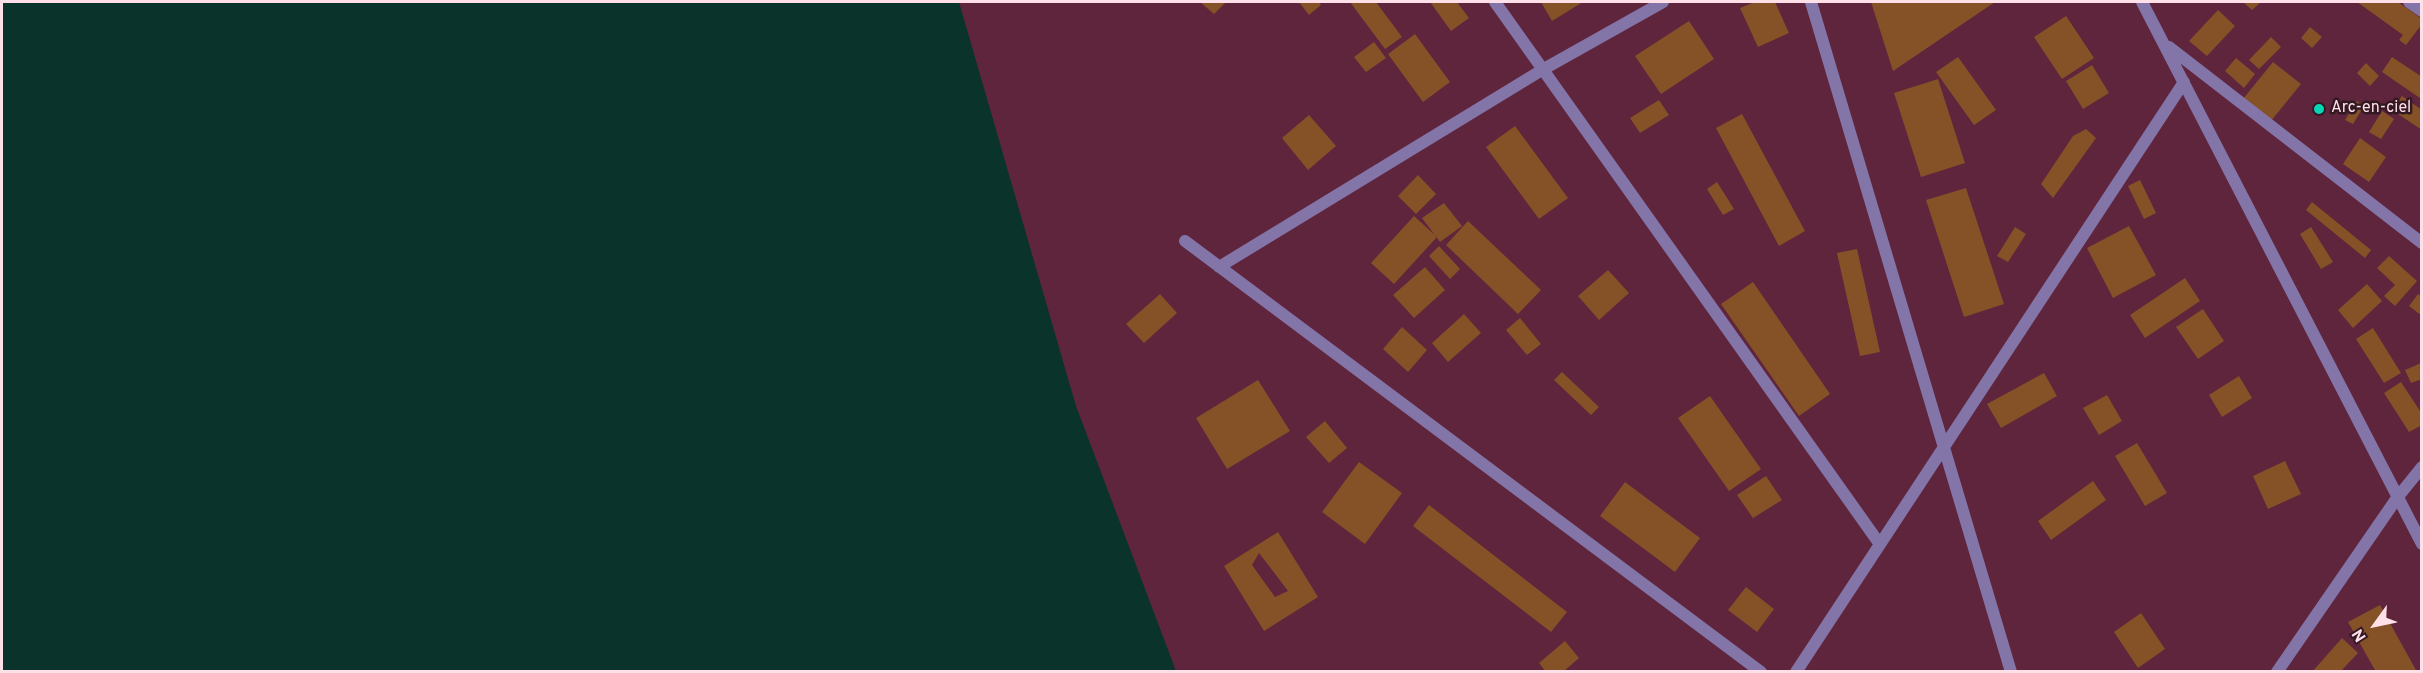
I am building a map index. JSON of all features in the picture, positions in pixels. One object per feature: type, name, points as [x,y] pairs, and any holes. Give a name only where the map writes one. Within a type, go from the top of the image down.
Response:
[{"type":"street","points":[[1495,2],[1880,543]]},
{"type":"street","points":[[1219,267],[1542,70],[1663,2]]},
{"type":"street","points":[[1811,2],[2011,672]]},
{"type":"street","points":[[2142,2],[2421,544]]},
{"type":"street","points":[[2409,2],[2421,11]]},
{"type":"street","points":[[2164,44],[2421,243]]},
{"type":"street","points":[[1796,672],[2184,82]]},
{"type":"street","points":[[1185,241],[1761,672]]},
{"type":"street","points":[[2277,672],[2397,498],[2421,467]]},
{"type":"shaded area","points":[[2,2],[959,2],[1076,406],[1176,671],[2,671]]},
{"type":"building","points":[[1200,2],[1226,2],[1214,14]]},
{"type":"building","points":[[1299,2],[1319,2],[1321,5],[1309,15]]},
{"type":"building","points":[[1350,2],[1376,2],[1402,37],[1385,49]]},
{"type":"building","points":[[1430,2],[1457,2],[1469,18],[1451,31]]},
{"type":"building","points":[[1541,2],[1583,2],[1552,21]]},
{"type":"building","points":[[1755,2],[1775,2],[1789,33],[1758,47],[1740,8]]},
{"type":"building","points":[[1871,2],[1995,2],[1893,71]]},
{"type":"building","points":[[2243,2],[2261,2],[2252,10]]},
{"type":"building","points":[[2357,2],[2398,2],[2422,19],[2422,24],[2406,45],[2399,40],[2403,35]]},
{"type":"building","points":[[2218,10],[2235,26],[2207,56],[2189,41]]},
{"type":"building","points":[[2066,16],[2094,58],[2062,79],[2034,37]]},
{"type":"building","points":[[1689,21],[1714,59],[1661,94],[1635,56]]},
{"type":"building","points":[[2310,27],[2322,37],[2312,48],[2301,38]]},
{"type":"building","points":[[1415,34],[1450,82],[1423,102],[1388,54]]},
{"type":"building","points":[[2271,37],[2281,47],[2259,69],[2249,60]]},
{"type":"building","points":[[1374,42],[1386,58],[1366,72],[1354,57]]},
{"type":"building","points":[[1958,57],[1996,110],[1974,125],[1936,72]]},
{"type":"building","points":[[2392,57],[2422,77],[2420,98],[2382,72]]},
{"type":"building","points":[[2236,58],[2255,74],[2244,88],[2225,71]]},
{"type":"building","points":[[2273,62],[2301,84],[2271,121],[2243,99]]},
{"type":"building","points":[[2366,63],[2379,76],[2370,86],[2357,73]]},
{"type":"building","points":[[2092,65],[2109,93],[2083,109],[2066,81]]},
{"type":"building","points":[[1938,79],[1965,163],[1921,177],[1894,93]]},
{"type":"building","points":[[2402,96],[2422,110],[2422,130],[2392,110]]},
{"type":"building","points":[[1659,100],[1669,115],[1640,133],[1630,118]]},
{"type":"building","points":[[2357,101],[2364,106],[2353,124],[2345,120]]},
{"type":"building","points":[[2382,111],[2394,119],[2381,139],[2369,132]]},
{"type":"building","points":[[1742,114],[1805,231],[1779,246],[1716,128]]},
{"type":"building","points":[[1309,115],[1336,146],[1308,170],[1282,138]]},
{"type":"building","points":[[1515,126],[1568,198],[1539,219],[1486,147]]},
{"type":"building","points":[[2086,129],[2096,138],[2053,198],[2041,184],[2073,136]]},
{"type":"building","points":[[2360,138],[2386,157],[2369,182],[2343,164]]},
{"type":"building","points":[[1418,175],[1436,194],[1416,214],[1398,196]]},
{"type":"building","points":[[2140,180],[2156,213],[2144,219],[2128,186]]},
{"type":"building","points":[[1717,182],[1734,209],[1723,215],[1707,189]]},
{"type":"building","points":[[1966,188],[2004,304],[1964,317],[1926,200]]},
{"type":"building","points":[[2312,202],[2371,250],[2365,258],[2306,210]]},
{"type":"building","points":[[1444,203],[1462,226],[1440,242],[1422,218]]},
{"type":"building","points":[[1414,216],[1437,237],[1394,284],[1371,263]]},
{"type":"building","points":[[1468,221],[1541,290],[1518,314],[1446,245]]},
{"type":"building","points":[[2129,226],[2156,275],[2113,298],[2087,248]]},
{"type":"building","points":[[2015,227],[2026,234],[2008,262],[1997,256]]},
{"type":"building","points":[[2311,227],[2333,262],[2321,269],[2300,234]]},
{"type":"building","points":[[1439,246],[1460,269],[1450,279],[1429,256]]},
{"type":"building","points":[[1857,249],[1880,352],[1860,356],[1837,253]]},
{"type":"building","points":[[2389,256],[2417,281],[2395,306],[2384,296],[2395,285],[2377,268]]},
{"type":"building","points":[[1425,267],[1445,290],[1414,318],[1393,295]]},
{"type":"building","points":[[1608,270],[1629,293],[1599,320],[1578,296]]},
{"type":"building","points":[[2185,278],[2200,301],[2145,338],[2130,315]]},
{"type":"building","points":[[1753,282],[1830,394],[1799,416],[1721,304]]},
{"type":"building","points":[[2367,284],[2382,301],[2353,328],[2338,310]]},
{"type":"building","points":[[1160,294],[1177,313],[1144,343],[1126,324]]},
{"type":"building","points":[[2418,294],[2422,297],[2422,316],[2409,306]]},
{"type":"building","points":[[2203,309],[2224,341],[2198,359],[2176,327]]},
{"type":"building","points":[[1464,314],[1481,333],[1448,362],[1432,343]]},
{"type":"building","points":[[1520,318],[1541,344],[1527,355],[1506,330]]},
{"type":"building","points":[[1402,327],[1427,350],[1408,372],[1383,349]]},
{"type":"building","points":[[2373,328],[2401,373],[2384,383],[2356,339]]},
{"type":"building","points":[[2421,363],[2422,379],[2411,383],[2405,370]]},
{"type":"building","points":[[1562,372],[1599,407],[1591,415],[1554,380]]},
{"type":"building","points":[[2044,373],[2057,396],[2001,428],[1987,404]]},
{"type":"building","points":[[2239,376],[2252,398],[2222,417],[2209,395]]},
{"type":"building","points":[[1258,380],[1290,431],[1227,469],[1196,418]]},
{"type":"building","points":[[2401,382],[2422,414],[2422,425],[2409,432],[2384,393]]},
{"type":"building","points":[[2107,395],[2122,421],[2099,435],[2083,408]]},
{"type":"building","points":[[1710,396],[1761,469],[1729,491],[1678,418]]},
{"type":"building","points":[[1325,421],[1347,448],[1329,463],[1306,437]]},
{"type":"building","points":[[2137,443],[2167,493],[2145,506],[2115,456]]},
{"type":"building","points":[[2285,461],[2301,494],[2268,509],[2253,476]]},
{"type":"building","points":[[1359,462],[1402,493],[1365,544],[1322,512]]},
{"type":"building","points":[[1766,476],[1782,500],[1753,518],[1737,495]]},
{"type":"building","points":[[2093,481],[2106,500],[2051,540],[2038,521]]},
{"type":"building","points":[[1625,482],[1700,538],[1675,572],[1600,516]]},
{"type":"building","points":[[1429,505],[1567,612],[1551,632],[1413,526]]},
{"type":"building","points":[[1278,532],[1318,597],[1264,631],[1224,566]],"holes":[[[1259,553],[1288,591],[1275,597],[1252,565]]]},
{"type":"building","points":[[1746,587],[1774,609],[1757,632],[1728,610]]},
{"type":"building","points":[[2380,605],[2417,672],[2376,672],[2348,622]]},
{"type":"building","points":[[2141,613],[2165,649],[2138,668],[2114,632]]},
{"type":"building","points":[[2342,638],[2358,653],[2340,672],[2312,672]]},
{"type":"building","points":[[1565,641],[1579,658],[1563,672],[1546,672],[1539,663]]},
{"type":"place","name":"Arc-en-ciel","points":[[2319,109]]}]
